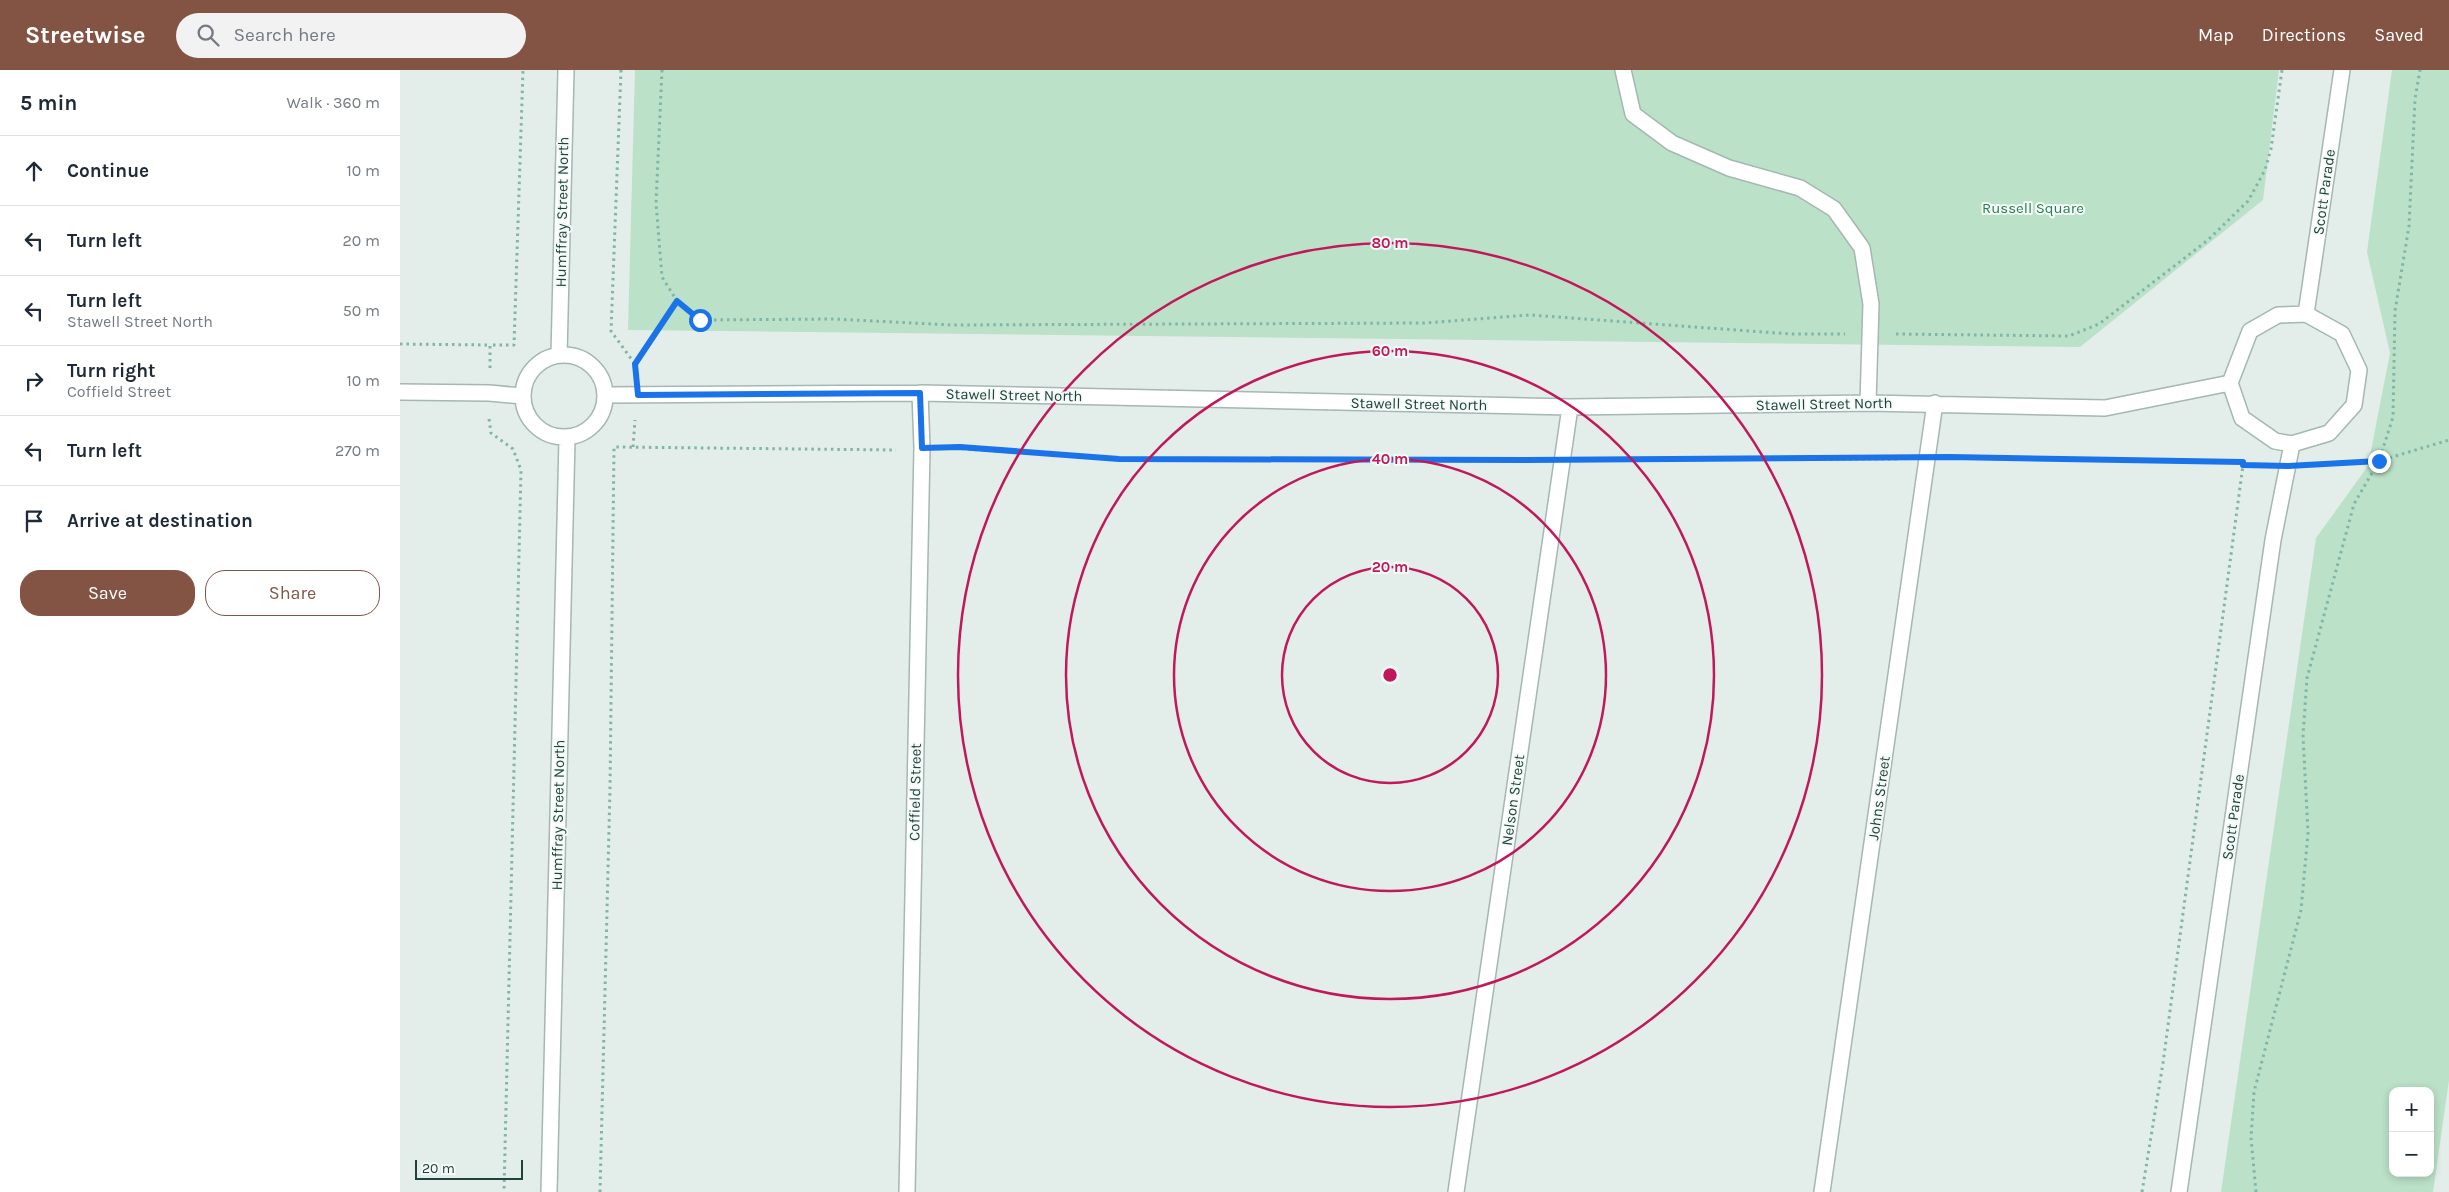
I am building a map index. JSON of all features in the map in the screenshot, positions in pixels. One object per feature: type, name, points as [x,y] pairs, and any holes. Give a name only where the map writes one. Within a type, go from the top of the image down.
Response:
[{"type":"street","name":"Humffray Street North","points":[[559,355],[566,70]]},
{"type":"street","points":[[1623,70],[1633,114],[1672,143],[1729,168],[1800,188],[1834,208],[1862,248],[1871,304],[1868,403]]},
{"type":"street","name":"Scott Parade","points":[[2306,314],[2342,70]]},
{"type":"street","points":[[2306,314],[2342,334],[2359,370],[2354,405],[2329,433],[2292,444],[2275,441],[2242,418],[2230,383],[2250,331],[2278,315],[2306,314]]},
{"type":"street","points":[[559,355],[573,356],[587,361],[597,371],[604,385],[605,394],[602,414],[593,426],[581,435],[566,438],[549,436],[534,427],[525,413],[522,396],[525,381],[532,369],[544,359],[559,355]]},
{"type":"street","name":"Stawell Street North","points":[[605,394],[920,393],[1570,407],[1935,403],[2105,408],[2230,383]]},
{"type":"street","points":[[400,392],[489,393],[522,396]]},
{"type":"street","name":"Coffield Street","points":[[907,1192],[922,448],[920,393]]},
{"type":"street","name":"Johns Street","points":[[1822,1192],[1935,403]]},
{"type":"street","name":"Nelson Street","points":[[1456,1192],[1570,407]]},
{"type":"street","name":"Humffray Street North","points":[[549,1192],[566,438]]},
{"type":"street","name":"Scott Parade","points":[[2178,1192],[2272,550],[2292,444]]},
{"type":"path","points":[[400,344],[514,345],[523,70]]},
{"type":"path","points":[[621,70],[611,331],[635,364],[638,395],[633,447]]},
{"type":"path","points":[[662,70],[656,204],[662,277],[677,301],[700,320],[834,319],[952,325],[1424,323],[1530,315],[1792,334],[2069,336],[2099,324],[2208,240],[2248,201],[2264,170],[2271,149],[2282,70]]},
{"type":"path","points":[[2256,1192],[2252,1138],[2254,1092],[2300,910],[2308,833],[2303,735],[2307,678],[2354,504],[2379,461],[2393,417],[2395,311],[2409,226],[2415,99],[2420,70]]},
{"type":"path","points":[[635,364],[677,301]]},
{"type":"path","points":[[490,345],[489,393],[491,433],[513,450],[521,470],[504,1192]]},
{"type":"path","points":[[600,1192],[610,789],[614,447],[899,450],[960,447],[1119,459],[1562,460],[1928,458],[2243,462],[2243,465],[2288,466],[2379,461],[2449,440]]},
{"type":"path","points":[[2142,1192],[2164,1053],[2243,465]]},
{"type":"green space","name":"Russell Square","points":[[635,70],[2279,70],[2263,200],[2080,347],[628,330]]},
{"type":"green space","points":[[2392,70],[2449,70],[2449,1080],[2433,1192],[2221,1192],[2316,538],[2368,466],[2390,353],[2367,252]]},
{"type":"route","points":[[700,320],[677,301],[635,364],[638,395],[920,393],[922,448],[960,447],[1119,459],[1562,460],[1904,459],[1950,457],[2243,462],[2243,465],[2288,466],[2379,461]]}]
